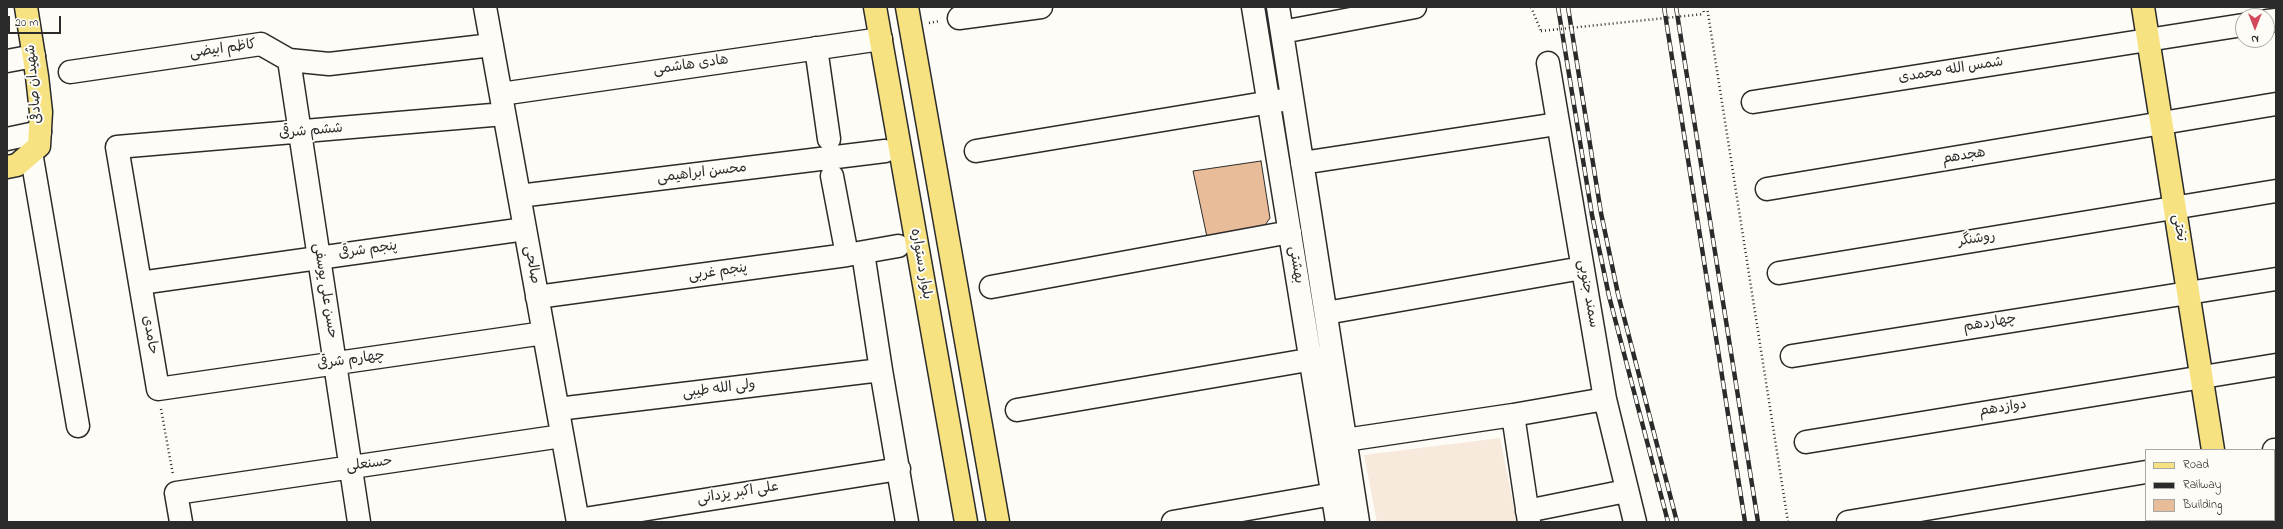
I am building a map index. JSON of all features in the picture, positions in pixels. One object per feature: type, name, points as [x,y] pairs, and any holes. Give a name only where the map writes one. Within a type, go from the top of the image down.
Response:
[{"type":"main road","name":"شهیدان صادقی","points":[[7,167],[17,165],[39,146],[40,112],[34,56],[26,7]]},
{"type":"main road","name":"بلوار دستواره","points":[[875,7],[966,522]]},
{"type":"main road","name":"تختی","points":[[2143,7],[2213,449]]},
{"type":"main road","points":[[909,16],[998,522]]},
{"type":"street","name":"صالحی","points":[[485,7],[578,521]]},
{"type":"street","points":[[959,18],[1041,7]]},
{"type":"street","name":"بهشتی","points":[[1253,7],[1337,522]]},
{"type":"street","points":[[1278,7],[1358,522]]},
{"type":"street","points":[[1282,32],[1415,7]]},
{"type":"street","name":"شمس الله محمدی","points":[[1753,102],[2235,26]]},
{"type":"street","name":"هادی هاشمی","points":[[503,104],[880,38]]},
{"type":"street","name":"کاظم ابیضی","points":[[70,72],[262,44],[289,60],[329,64],[492,45]]},
{"type":"street","points":[[816,48],[829,139]]},
{"type":"street","points":[[7,61],[34,56]]},
{"type":"street","name":"حسن علی یوسفی","points":[[289,60],[359,522]]},
{"type":"street","name":"سمند جنوبی","points":[[1548,63],[1557,124],[1605,399],[1626,491],[1635,522]]},
{"type":"street","points":[[976,151],[1292,98]]},
{"type":"street","name":"ششم شرقی","points":[[117,147],[300,133],[503,104]]},
{"type":"street","name":"هجدهم","points":[[1767,189],[2276,104]]},
{"type":"street","points":[[1302,163],[1557,124]]},
{"type":"street","points":[[7,139],[40,132]]},
{"type":"street","name":"حامدی","points":[[117,147],[158,389]]},
{"type":"street","name":"محسن ابراهیمی","points":[[519,196],[885,151]]},
{"type":"street","points":[[31,152],[78,426]]},
{"type":"street","points":[[832,176],[855,254],[880,370],[899,468],[907,522]]},
{"type":"street","name":"روشنگر","points":[[1780,273],[2276,191]]},
{"type":"street","name":"پنجم شرقی","points":[[140,283],[525,229]]},
{"type":"street","points":[[991,287],[1290,232]]},
{"type":"street","name":"پنجم غربی","points":[[537,297],[855,254],[898,246]]},
{"type":"street","points":[[1326,313],[1582,268]]},
{"type":"street","name":"چهاردهم","points":[[1792,356],[2276,279]]},
{"type":"street","name":"چهارم شرقی","points":[[158,389],[544,333]]},
{"type":"street","points":[[1017,410],[1311,360],[1332,355]]},
{"type":"street","name":"دوازدهم","points":[[1806,442],[2276,365]]},
{"type":"street","name":"ولی الله طیبی","points":[[558,409],[880,370]]},
{"type":"street","points":[[1345,440],[1513,415],[1605,399]]},
{"type":"street","points":[[1513,415],[1528,517],[1626,491]]},
{"type":"street","name":"حسنعلی","points":[[176,493],[562,436]]},
{"type":"street","name":"علی اکبر یزدانی","points":[[578,521],[899,468]]},
{"type":"street","points":[[1848,522],[2145,472]]},
{"type":"street","points":[[176,493],[181,522]]},
{"type":"street","points":[[1172,522],[1332,494]]},
{"type":"path","points":[[1531,7],[1541,31],[1704,14],[1703,7]]},
{"type":"path","points":[[1707,7],[1788,522]]},
{"type":"path","points":[[909,16],[959,18]]},
{"type":"path","points":[[158,389],[176,493]]},
{"type":"shaded area","points":[[1500,438],[1517,522],[1377,522],[1364,455]]},
{"type":"building","points":[[1261,161],[1270,218],[1263,228],[1207,237],[1193,171]]},
{"type":"railway","points":[[1558,7],[1592,215],[1609,296],[1668,522]]},
{"type":"railway","points":[[1568,7],[1601,213],[1618,294],[1677,522]]},
{"type":"railway","points":[[1664,7],[1745,522]]},
{"type":"railway","points":[[1676,7],[1758,522]]}]
